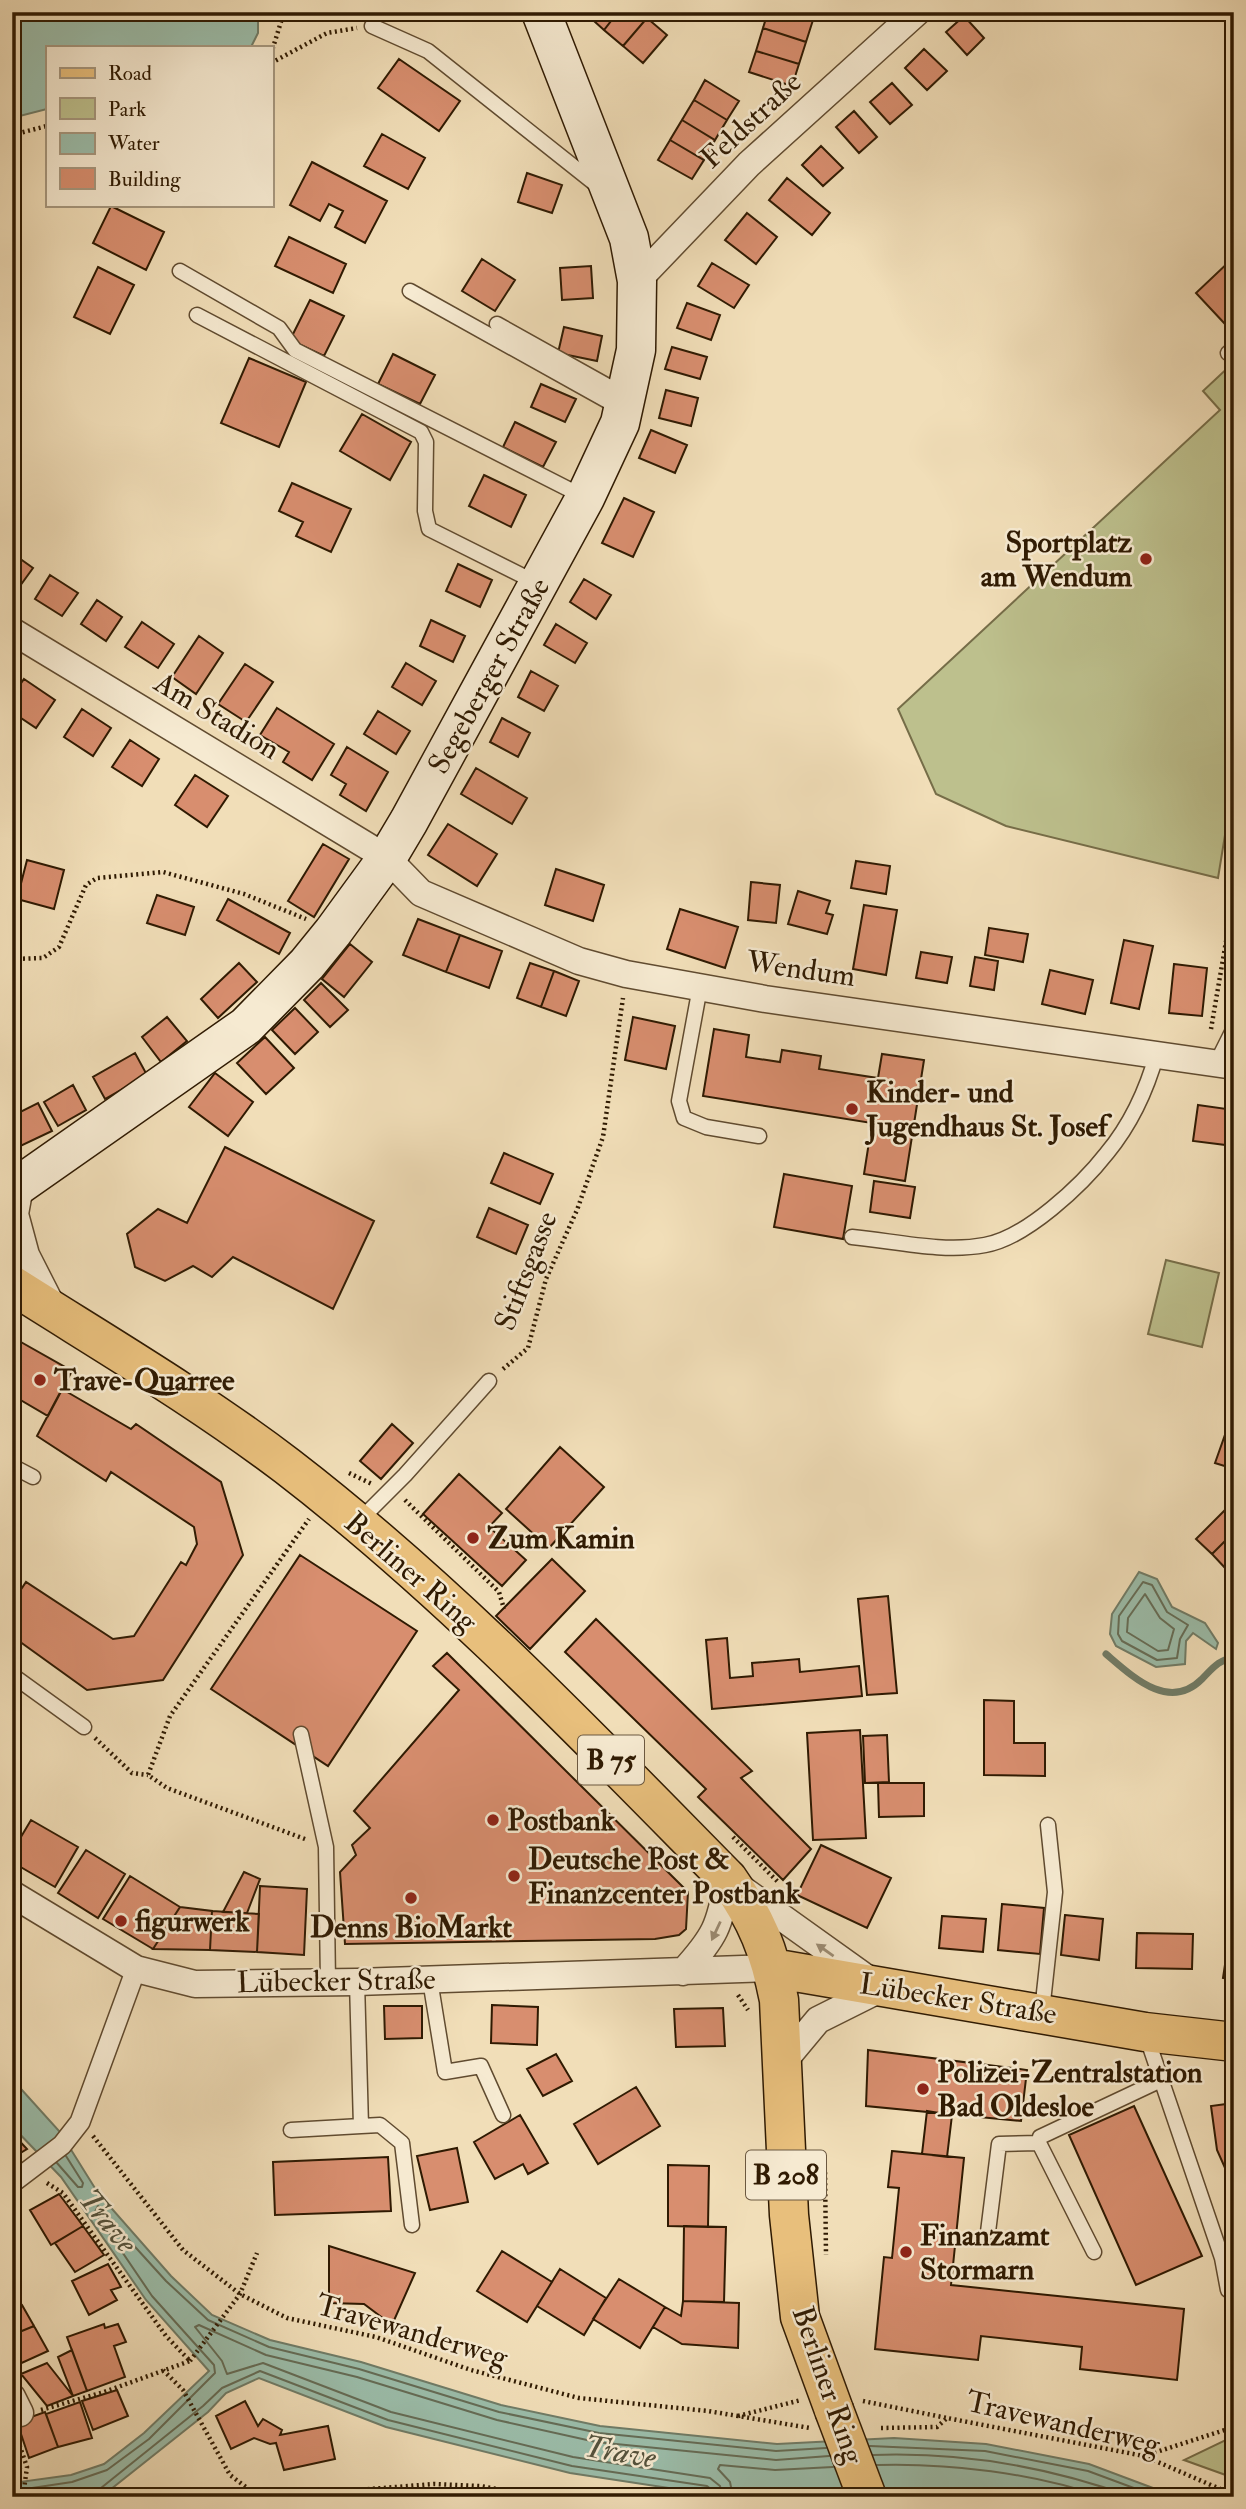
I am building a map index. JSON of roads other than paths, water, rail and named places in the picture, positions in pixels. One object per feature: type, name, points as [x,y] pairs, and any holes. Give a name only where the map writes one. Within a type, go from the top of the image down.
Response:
[{"type":"main road","name":"Segeberger Straße","points":[[17,1186],[246,1026],[307,964],[387,858],[585,498],[620,423],[636,350],[637,281],[629,238],[546,15]]},
{"type":"main road","name":"Berliner Ring","points":[[12,1285],[199,1401],[325,1496],[517,1666],[728,1879],[751,1912],[764,1938],[779,2000],[789,2227],[800,2317],[828,2409],[867,2497]]},
{"type":"main road","name":"Lübecker Straße","points":[[772,1968],[882,1989],[1042,2012],[1145,2032],[1234,2042]]},
{"type":"street","name":"Feldstraße","points":[[637,281],[749,164],[917,12]]},
{"type":"street","name":"Am Stadion","points":[[12,631],[387,858]]},
{"type":"street","name":"Wendum","points":[[387,858],[421,893],[579,961],[626,974],[1219,1063]]},
{"type":"street","points":[[17,1186],[15,1214],[26,1255],[55,1312]]},
{"type":"street","points":[[682,1972],[710,1942],[721,1918],[728,1879]]},
{"type":"street","name":"Berliner Ring","points":[[728,1879],[882,1989]]},
{"type":"street","name":"Lübecker Straße","points":[[12,1894],[136,1969],[195,1984],[430,1980],[772,1968]]},
{"type":"street","points":[[12,2183],[62,2145],[80,2122],[136,1969]]},
{"type":"street","points":[[783,2062],[818,2020],[882,1989]]},
{"type":"lane","points":[[372,26],[428,51],[615,199]]},
{"type":"lane","points":[[180,271],[279,328],[295,350],[585,498]]},
{"type":"lane","points":[[410,291],[624,403]]},
{"type":"lane","points":[[197,316],[421,432],[426,442],[425,511],[429,529],[538,583]]},
{"type":"lane","points":[[497,324],[624,403]]},
{"type":"lane","points":[[700,987],[679,1101],[684,1118],[706,1127],[759,1136]]},
{"type":"lane","points":[[1219,1063],[1234,1028]]},
{"type":"lane","points":[[852,1237],[966,1248],[1004,1240],[1037,1220],[1108,1153],[1139,1102],[1157,1053]]},
{"type":"lane","points":[[355,1524],[391,1489],[489,1381]]},
{"type":"lane","points":[[12,1466],[33,1477]]},
{"type":"lane","points":[[12,1675],[84,1727]]},
{"type":"lane","points":[[301,1734],[326,1847],[328,1982]]},
{"type":"lane","points":[[1042,2012],[1055,1892],[1048,1825]]},
{"type":"lane","points":[[430,1980],[445,2072],[481,2066],[503,2115]]},
{"type":"lane","points":[[357,1982],[361,2126]]},
{"type":"lane","points":[[1145,2032],[1222,2258],[1228,2290]]},
{"type":"lane","points":[[1094,2252],[1039,2143],[1040,2137],[1161,2080]]},
{"type":"lane","points":[[291,2130],[380,2124],[402,2143],[412,2225]]},
{"type":"lane","points":[[988,2232],[999,2144],[1039,2143]]},
{"type":"water","points":[[12,12],[258,12],[258,33],[252,46],[46,46],[46,109],[12,118]]},
{"type":"water","points":[[1139,1572],[1157,1579],[1172,1607],[1205,1623],[1218,1643],[1216,1649],[1193,1633],[1186,1641],[1185,1664],[1156,1667],[1116,1646],[1110,1634],[1112,1614]]},
{"type":"water","name":"Trave","points":[[12,2079],[60,2132],[98,2193],[171,2276],[212,2315],[270,2340],[361,2362],[501,2405],[600,2426],[777,2444],[894,2438],[986,2444],[1089,2464],[1177,2497],[728,2497],[570,2473],[386,2427],[259,2378],[226,2393],[208,2412],[101,2497],[12,2497],[12,2483],[71,2475],[104,2464],[144,2433],[209,2371],[146,2300],[61,2177],[12,2126]]},
{"type":"waterway","points":[[1106,1654],[1140,1681],[1164,1692],[1190,1688],[1220,1662],[1234,1658]]},
{"type":"place","name":"Sportplatz am Wendum","points":[[1146,559]]},
{"type":"place","name":"Kinder- und Jugendhaus St. Josef","points":[[852,1109]]},
{"type":"place","name":"Trave-Quarree","points":[[40,1380]]},
{"type":"place","name":"Zum Kamin","points":[[473,1538]]},
{"type":"place","name":"Postbank","points":[[493,1820]]},
{"type":"place","name":"Deutsche Post & Finanzcenter Postbank","points":[[514,1876]]},
{"type":"place","name":"Denns BioMarkt","points":[[411,1898]]},
{"type":"place","name":"figurwerk","points":[[121,1921]]},
{"type":"place","name":"Polizei-Zentralstation Bad Oldesloe","points":[[923,2089]]},
{"type":"place","name":"Finanzamt Stormarn","points":[[906,2252]]}]
